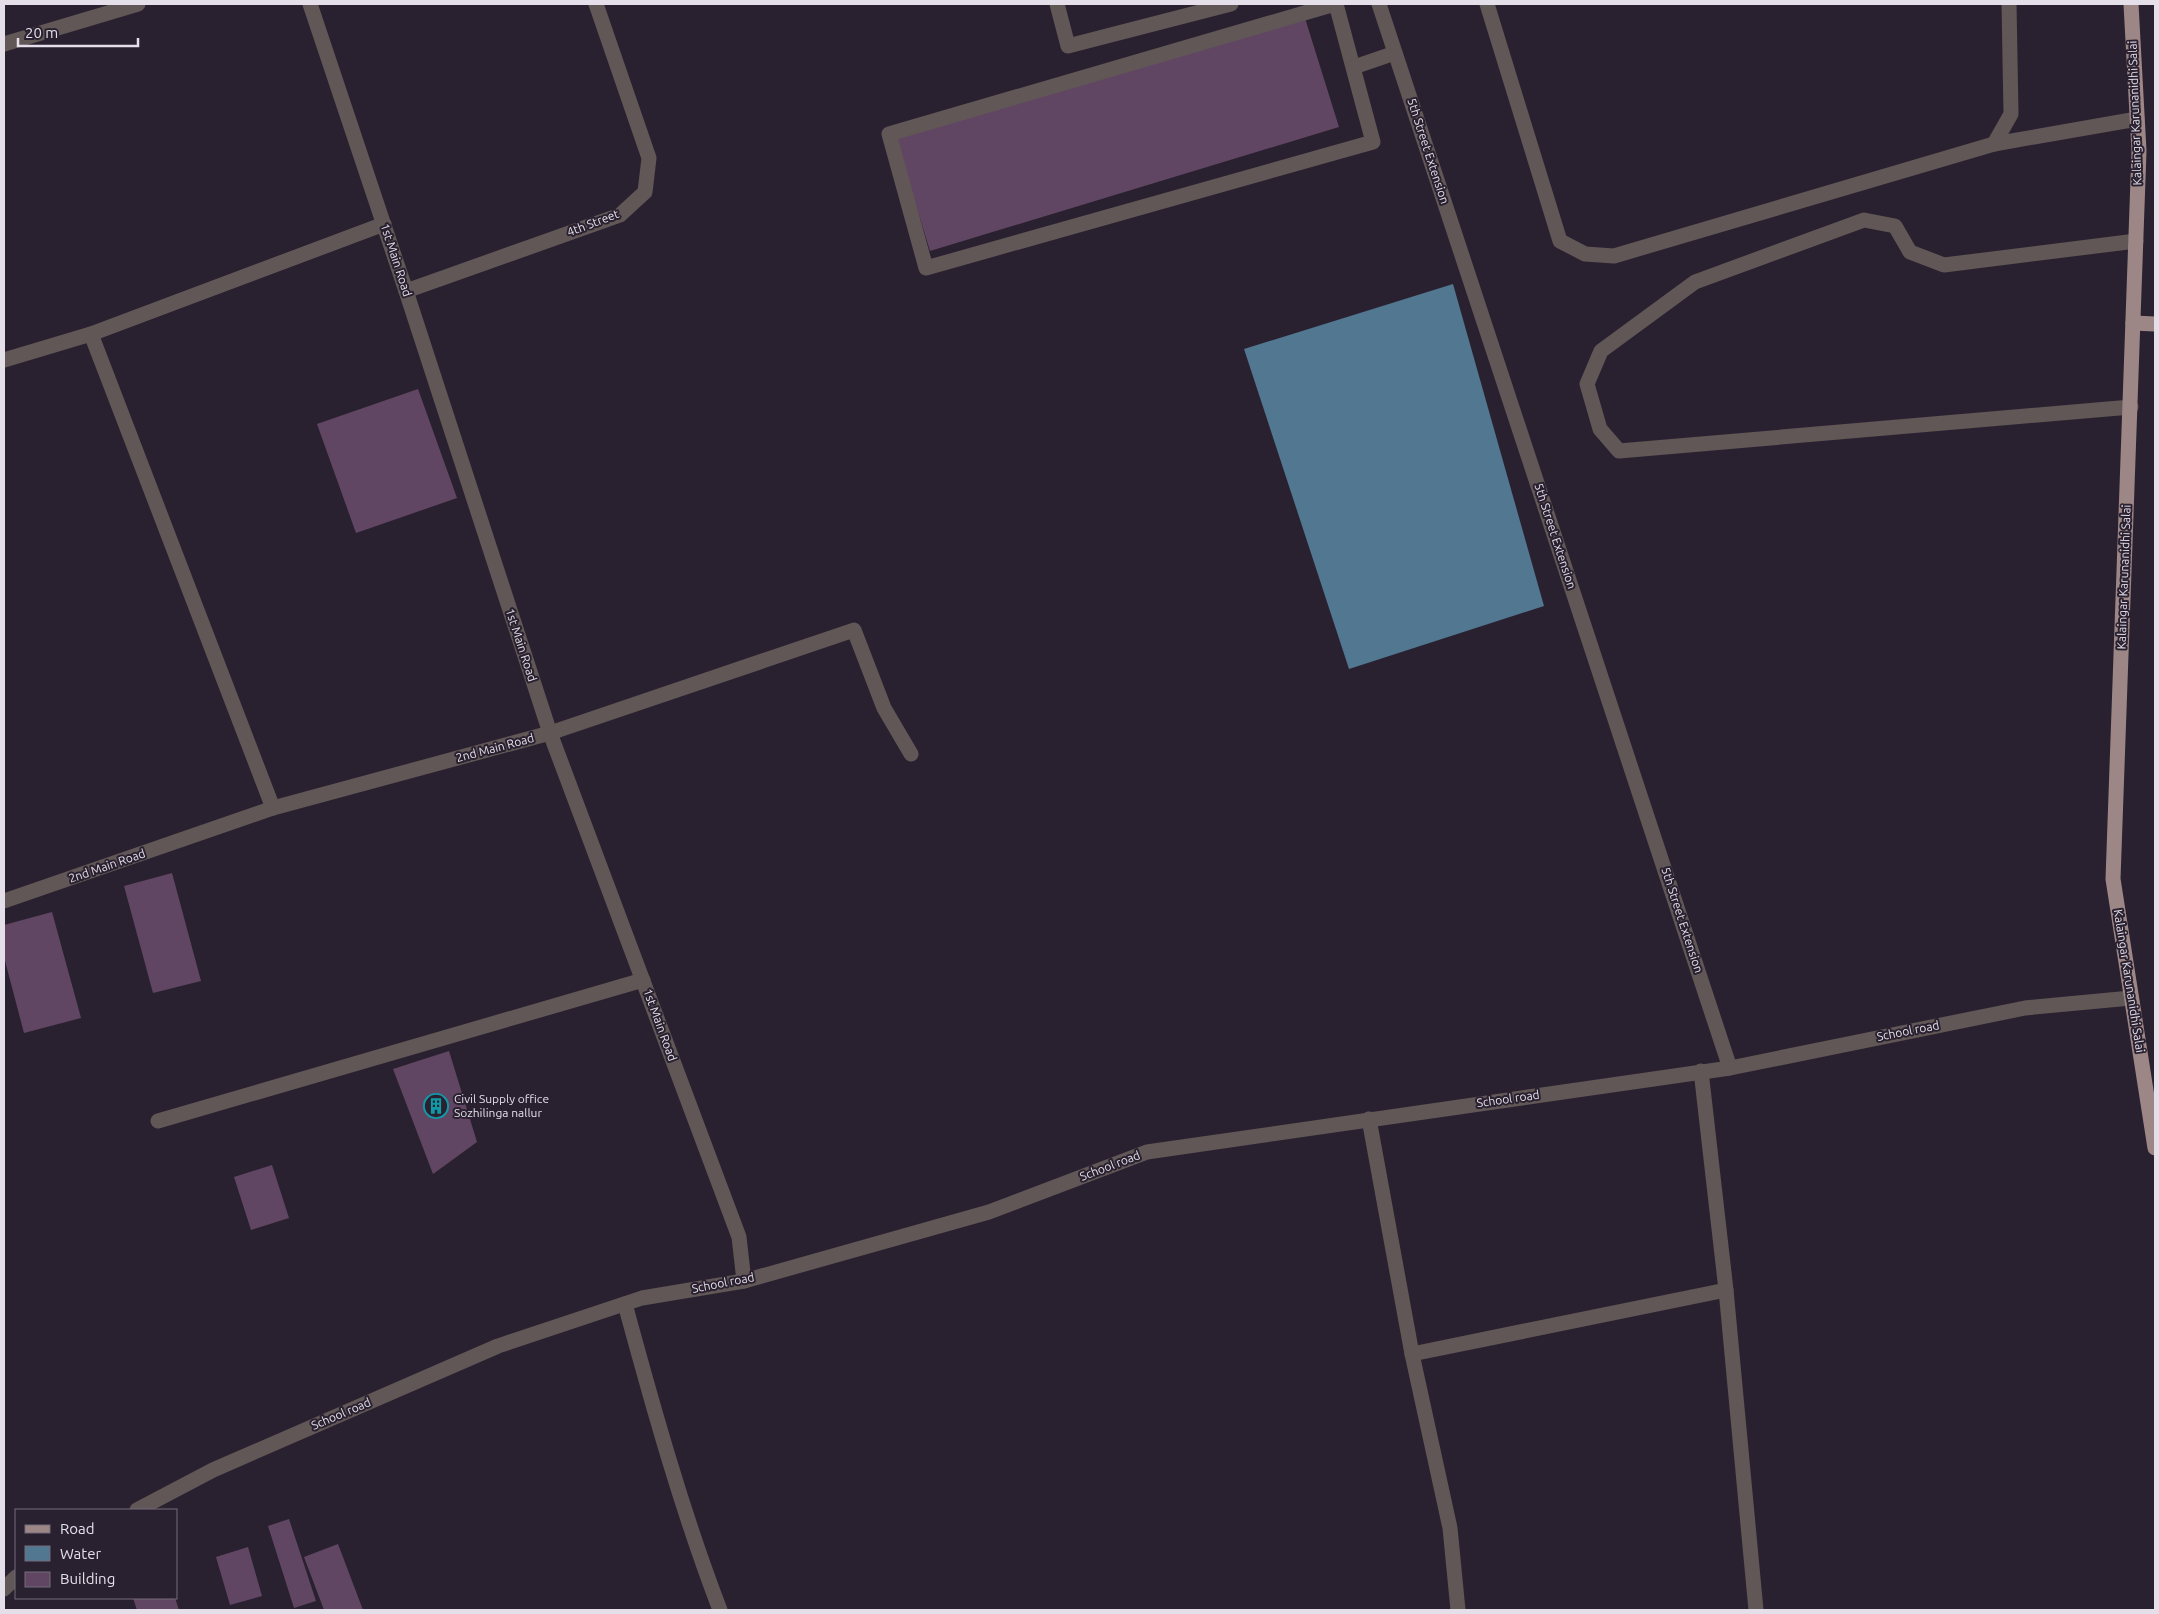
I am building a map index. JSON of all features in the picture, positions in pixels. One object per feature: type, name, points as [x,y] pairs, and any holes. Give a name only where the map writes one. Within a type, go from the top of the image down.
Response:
[{"type":"main road","name":"Kalaingar Karunanidhi Salai","points":[[2131,4],[2139,151],[2113,879],[2155,1148]]},
{"type":"main road","points":[[2133,323],[2155,324]]},
{"type":"street","points":[[4,44],[138,4]]},
{"type":"street","name":"1st Main Road","points":[[310,4],[550,732],[739,1236],[744,1281]]},
{"type":"street","name":"4th Street","points":[[406,291],[620,215],[645,192],[649,158],[596,4]]},
{"type":"street","points":[[1057,4],[1068,46],[1231,4]]},
{"type":"street","points":[[1336,4],[1354,66],[1373,142],[926,268],[889,134],[1336,4]]},
{"type":"street","name":"5th Street Extension","points":[[1379,4],[1730,1068]]},
{"type":"street","points":[[1487,4],[1560,241],[1585,254],[1614,256],[1994,144],[2137,119]]},
{"type":"street","points":[[1994,144],[2011,114],[2009,4]]},
{"type":"street","points":[[1354,66],[1395,53]]},
{"type":"street","points":[[2130,407],[1619,451],[1600,430],[1587,384],[1601,351],[1696,282],[1864,220],[1895,226],[1910,252],[1944,265],[2136,241]]},
{"type":"street","points":[[4,360],[91,334],[384,224]]},
{"type":"street","points":[[91,334],[273,808]]},
{"type":"street","name":"2nd Main Road","points":[[4,901],[273,808],[550,732],[854,630],[884,708],[911,754]]},
{"type":"street","points":[[158,1121],[644,980]]},
{"type":"street","name":"School road","points":[[139,1509],[213,1470],[498,1346],[642,1298],[744,1281],[990,1212],[1147,1152],[1701,1070],[1730,1068],[2025,1008],[2131,998]]},
{"type":"street","points":[[1701,1070],[1726,1290],[1756,1610]]},
{"type":"street","points":[[1369,1119],[1412,1354],[1450,1528],[1458,1610]]},
{"type":"street","points":[[1412,1354],[1726,1290]]},
{"type":"street","points":[[625,1304],[653,1407],[704,1568],[720,1610]]},
{"type":"street","points":[[4,1589],[15,1578]]},
{"type":"water","points":[[1453,284],[1544,606],[1349,669],[1244,349]]},
{"type":"building","points":[[1304,15],[1339,127],[930,251],[896,139]]},
{"type":"building","points":[[418,389],[457,498],[356,533],[317,424]]},
{"type":"building","points":[[172,873],[201,981],[153,993],[124,886]]},
{"type":"building","points":[[52,912],[81,1018],[24,1033],[4,957],[4,925]]},
{"type":"building","name":"Civil Supply office Sozhilinga nallur","points":[[449,1051],[477,1142],[433,1174],[393,1069]]},
{"type":"building","points":[[272,1165],[289,1218],[251,1230],[234,1177]]},
{"type":"building","points":[[289,1519],[316,1601],[294,1608],[268,1526]]},
{"type":"building","points":[[338,1544],[363,1610],[324,1610],[304,1557]]},
{"type":"building","points":[[248,1547],[262,1596],[230,1605],[216,1557]]},
{"type":"building","points":[[133,1599],[175,1599],[179,1610],[137,1610]]},
{"type":"place","name":"Civil Supply office Sozhilinga nallur","points":[[436,1106]]}]
